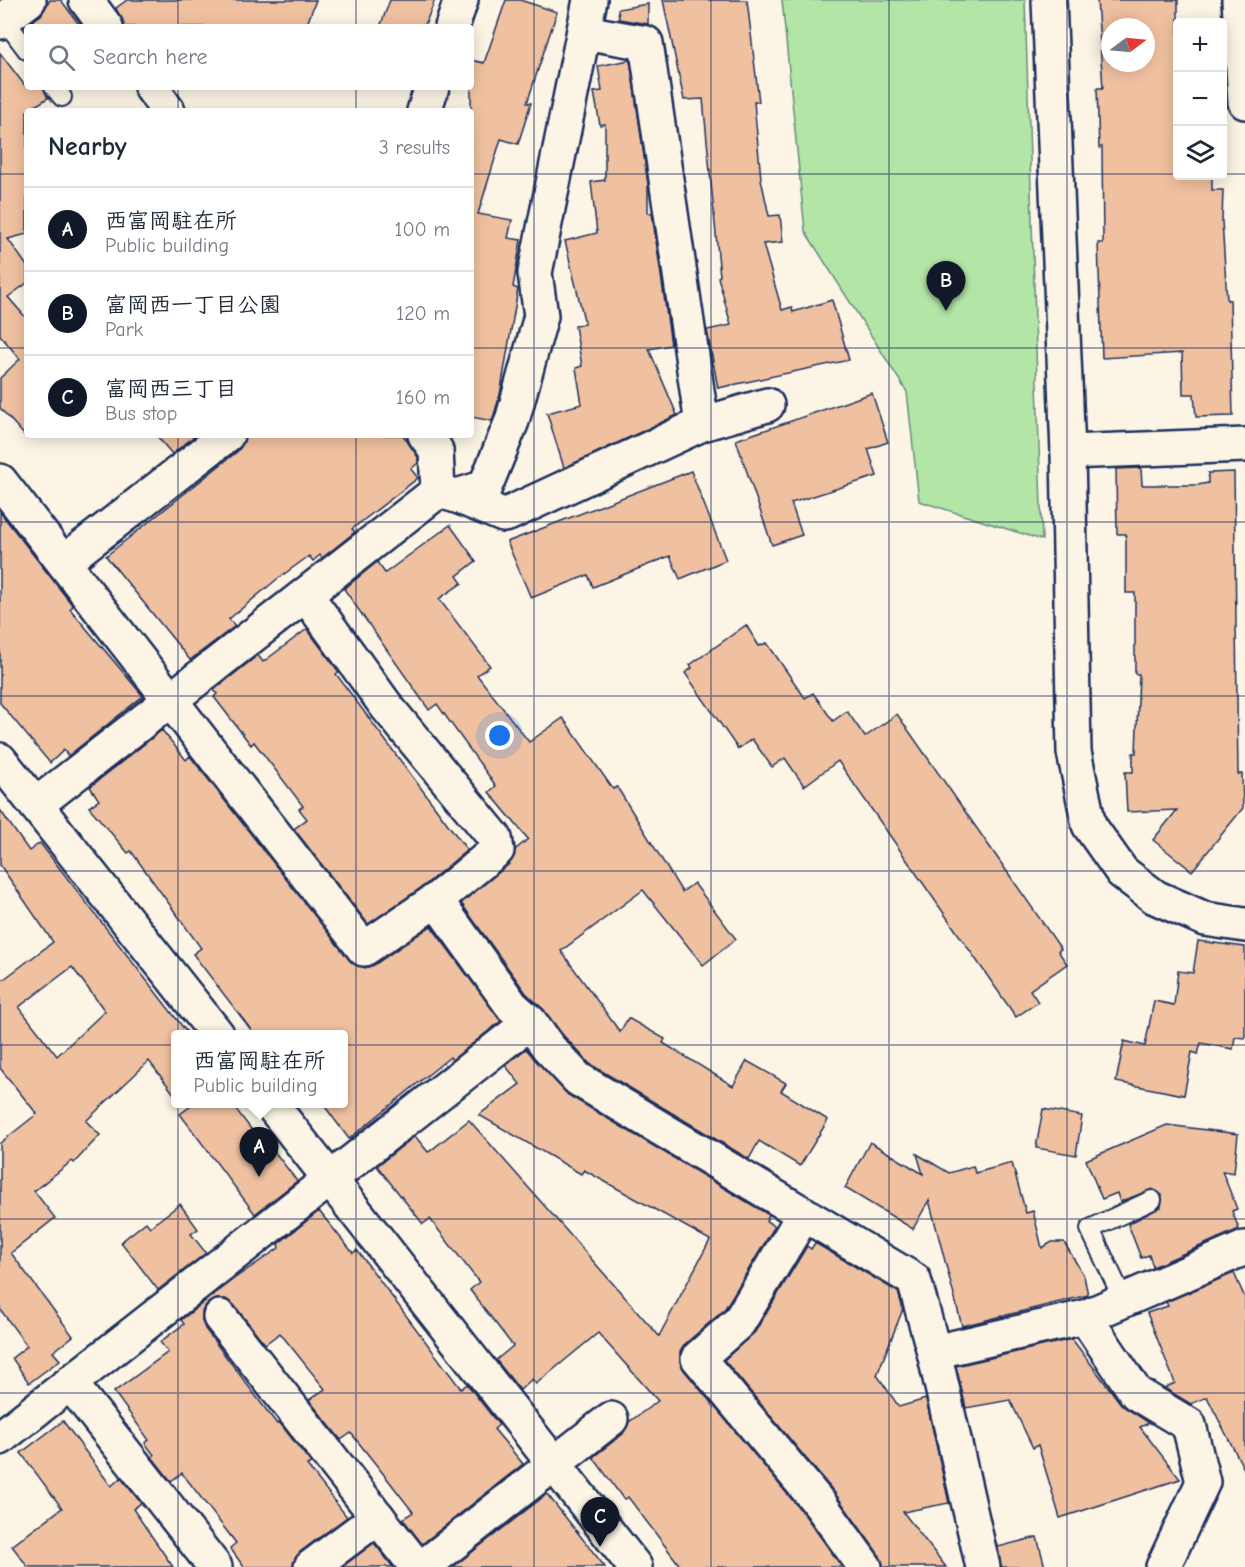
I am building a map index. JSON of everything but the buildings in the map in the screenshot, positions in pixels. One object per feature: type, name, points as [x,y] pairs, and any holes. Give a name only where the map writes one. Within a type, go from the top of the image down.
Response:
[{"type":"street","points":[[86,0],[104,24]]},
{"type":"street","points":[[453,24],[460,0]]},
{"type":"street","points":[[37,804],[306,595],[448,493],[485,487],[512,421],[541,316],[535,273],[590,0]]},
{"type":"street","points":[[1049,0],[1068,452],[1074,752],[1089,825],[1122,872],[1155,897],[1205,919],[1245,926]]},
{"type":"street","points":[[1239,0],[1245,102]]},
{"type":"street","points":[[584,32],[646,43],[702,424]]},
{"type":"street","points":[[153,90],[166,108]]},
{"type":"street","points":[[425,108],[431,90]]},
{"type":"street","points":[[448,493],[508,514],[702,424],[767,405]]},
{"type":"street","points":[[65,561],[223,438]]},
{"type":"street","points":[[426,438],[436,450],[448,493]]},
{"type":"street","points":[[1068,452],[1245,445]]},
{"type":"street","points":[[0,481],[65,561],[364,949],[436,900],[497,850],[495,838],[387,707],[306,595]]},
{"type":"street","points":[[0,760],[213,1030]]},
{"type":"street","points":[[436,900],[512,1006],[530,1022],[548,1047],[578,1079],[914,1280],[934,1352],[983,1567]]},
{"type":"street","points":[[0,1437],[530,1022]]},
{"type":"street","points":[[274,1108],[635,1567]]},
{"type":"street","points":[[804,1214],[739,1322],[698,1358],[819,1503],[865,1567]]},
{"type":"street","points":[[934,1352],[1085,1317],[1245,1248]]},
{"type":"street","points":[[220,1317],[417,1567]]},
{"type":"street","points":[[1085,1317],[1136,1393],[1189,1425],[1203,1482],[1163,1567]]},
{"type":"street","points":[[70,1383],[215,1567]]},
{"type":"street","points":[[423,1567],[611,1419]]},
{"type":"street","points":[[311,1567],[378,1517]]},
{"type":"lane","points":[[11,14],[24,43]]},
{"type":"lane","points":[[1123,1299],[1090,1230],[1152,1200]]},
{"type":"green space","points":[[782,0],[1025,0],[1042,540],[919,501],[907,392],[805,231]]},
{"type":"place","name":"富岡西一丁目公園","points":[[946,311]]},
{"type":"place","name":"西富岡駐在所","points":[[259,1177]]},
{"type":"place","name":"富岡西三丁目","points":[[600,1547]]}]
